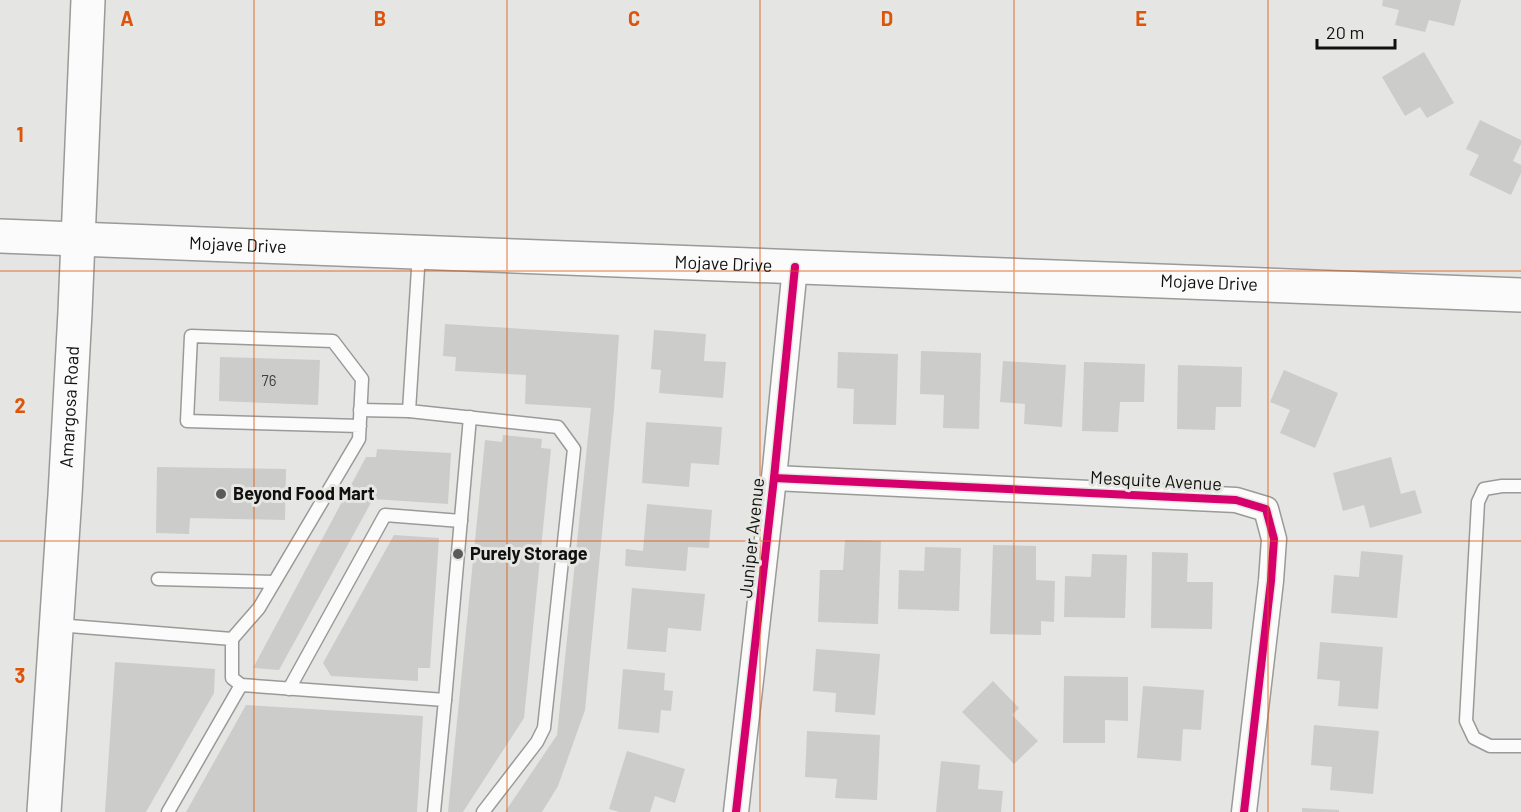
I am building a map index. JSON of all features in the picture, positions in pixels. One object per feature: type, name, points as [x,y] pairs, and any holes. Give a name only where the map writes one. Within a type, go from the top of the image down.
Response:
[{"type":"main road","name":"Amargosa Road","points":[[44,812],[79,238],[88,0]]},
{"type":"main road","name":"Mojave Drive","points":[[0,236],[1521,295]]},
{"type":"street","name":"Juniper Avenue","points":[[736,812],[774,478],[795,267]]},
{"type":"street","name":"Mesquite Avenue","points":[[774,478],[1214,498],[1236,500],[1266,509],[1274,539],[1272,581],[1244,812]]},
{"type":"lane","points":[[409,411],[419,253]]},
{"type":"lane","points":[[360,426],[187,421],[191,336],[333,341],[362,379],[360,410],[360,426],[359,439],[259,608],[232,639],[232,678],[242,685],[445,700]]},
{"type":"lane","points":[[360,410],[409,411],[558,427],[574,449],[544,729],[483,812]]},
{"type":"lane","points":[[434,812],[470,417]]},
{"type":"lane","points":[[1521,486],[1485,489],[1478,502],[1466,721],[1474,738],[1490,746],[1521,746]]},
{"type":"lane","points":[[289,689],[385,515],[461,520]]},
{"type":"lane","points":[[158,579],[274,582]]},
{"type":"lane","points":[[56,625],[232,639]]},
{"type":"lane","points":[[168,812],[242,685]]},
{"type":"building","points":[[1383,0],[1461,0],[1454,26],[1429,20],[1425,32],[1395,25],[1399,10],[1382,6]]},
{"type":"building","points":[[1424,52],[1454,103],[1427,118],[1420,107],[1405,116],[1382,77]]},
{"type":"building","points":[[1480,120],[1521,140],[1513,161],[1521,165],[1521,173],[1511,195],[1469,175],[1479,155],[1466,149]]},
{"type":"building","points":[[445,324],[619,335],[585,710],[558,786],[542,812],[505,812],[557,735],[591,408],[525,404],[526,375],[455,371],[456,357],[443,356]]},
{"type":"building","points":[[654,330],[706,334],[704,361],[726,362],[723,398],[659,393],[661,370],[651,369]]},
{"type":"building","points":[[921,351],[981,353],[979,429],[943,428],[944,395],[920,394]]},
{"type":"building","points":[[838,352],[898,354],[896,425],[853,424],[854,389],[837,388]]},
{"type":"building","points":[[220,357],[320,360],[318,405],[219,401]]},
{"type":"building","points":[[1003,361],[1066,365],[1062,427],[1024,424],[1025,404],[1000,402]]},
{"type":"building","points":[[1084,362],[1145,364],[1144,402],[1120,402],[1118,432],[1082,431]]},
{"type":"building","points":[[1178,365],[1242,367],[1241,407],[1216,407],[1215,430],[1177,429]]},
{"type":"building","points":[[1284,370],[1338,393],[1315,448],[1280,433],[1290,410],[1270,402]]},
{"type":"building","points":[[646,422],[722,427],[719,465],[691,463],[689,487],[642,483]]},
{"type":"building","points":[[503,435],[542,439],[541,448],[551,449],[524,718],[463,812],[448,812],[485,440],[502,442]]},
{"type":"building","points":[[377,449],[451,453],[448,504],[373,499],[279,670],[253,668],[366,457],[376,457]]},
{"type":"building","points":[[1391,457],[1401,494],[1415,490],[1422,513],[1370,528],[1364,505],[1343,511],[1333,473]]},
{"type":"building","name":"Beyond Food Mart","points":[[157,467],[286,469],[285,520],[190,518],[189,534],[156,533]]},
{"type":"building","points":[[647,504],[712,510],[709,548],[688,547],[686,571],[625,566],[626,549],[643,551]]},
{"type":"building","points":[[394,535],[439,538],[430,668],[418,668],[418,681],[331,676],[323,663]]},
{"type":"building","points":[[845,540],[881,541],[878,624],[818,622],[820,570],[843,570]]},
{"type":"building","points":[[993,545],[1036,546],[1036,580],[1055,581],[1054,622],[1041,621],[1041,635],[990,634]]},
{"type":"building","points":[[925,547],[961,548],[959,611],[898,609],[899,570],[924,571]]},
{"type":"building","points":[[1361,551],[1403,555],[1397,618],[1331,613],[1334,575],[1359,577]]},
{"type":"building","points":[[1152,552],[1188,553],[1187,582],[1213,582],[1212,629],[1151,628]]},
{"type":"building","points":[[1092,554],[1127,555],[1125,618],[1064,617],[1065,576],[1091,577]]},
{"type":"building","points":[[632,588],[705,594],[701,631],[668,628],[666,652],[627,649]]},
{"type":"building","points":[[1320,642],[1383,647],[1378,709],[1338,706],[1340,681],[1317,679]]},
{"type":"building","points":[[816,649],[880,654],[875,715],[835,712],[836,693],[813,691]]},
{"type":"building","points":[[115,662],[215,669],[214,693],[146,812],[105,812]]},
{"type":"building","points":[[623,669],[665,673],[664,690],[673,691],[671,711],[661,710],[659,733],[618,729]]},
{"type":"building","points":[[1064,676],[1128,677],[1128,721],[1105,720],[1105,743],[1063,743]]},
{"type":"building","points":[[993,681],[1019,708],[1012,715],[1038,741],[1014,764],[962,712]]},
{"type":"building","points":[[1143,686],[1204,690],[1201,730],[1183,729],[1181,761],[1137,758]]},
{"type":"building","points":[[246,705],[423,716],[417,812],[186,812]]},
{"type":"building","points":[[1314,725],[1379,731],[1373,794],[1330,790],[1332,767],[1311,765]]},
{"type":"building","points":[[807,731],[880,735],[877,800],[835,798],[837,779],[805,777]]},
{"type":"building","points":[[627,751],[685,769],[675,803],[655,796],[650,812],[619,812],[609,809]]},
{"type":"building","points":[[941,761],[980,765],[978,789],[1003,791],[1001,812],[936,812]]},
{"type":"building","points":[[1302,808],[1339,810],[1339,812],[1302,812]]},
{"type":"cycle path","points":[[736,812],[774,478],[795,267]]},
{"type":"cycle path","points":[[774,478],[1236,500],[1266,509],[1274,539],[1271,581],[1244,812]]},
{"type":"place","name":"Beyond Food Mart","points":[[221,494]]},
{"type":"place","name":"Purely Storage","points":[[458,554]]}]
